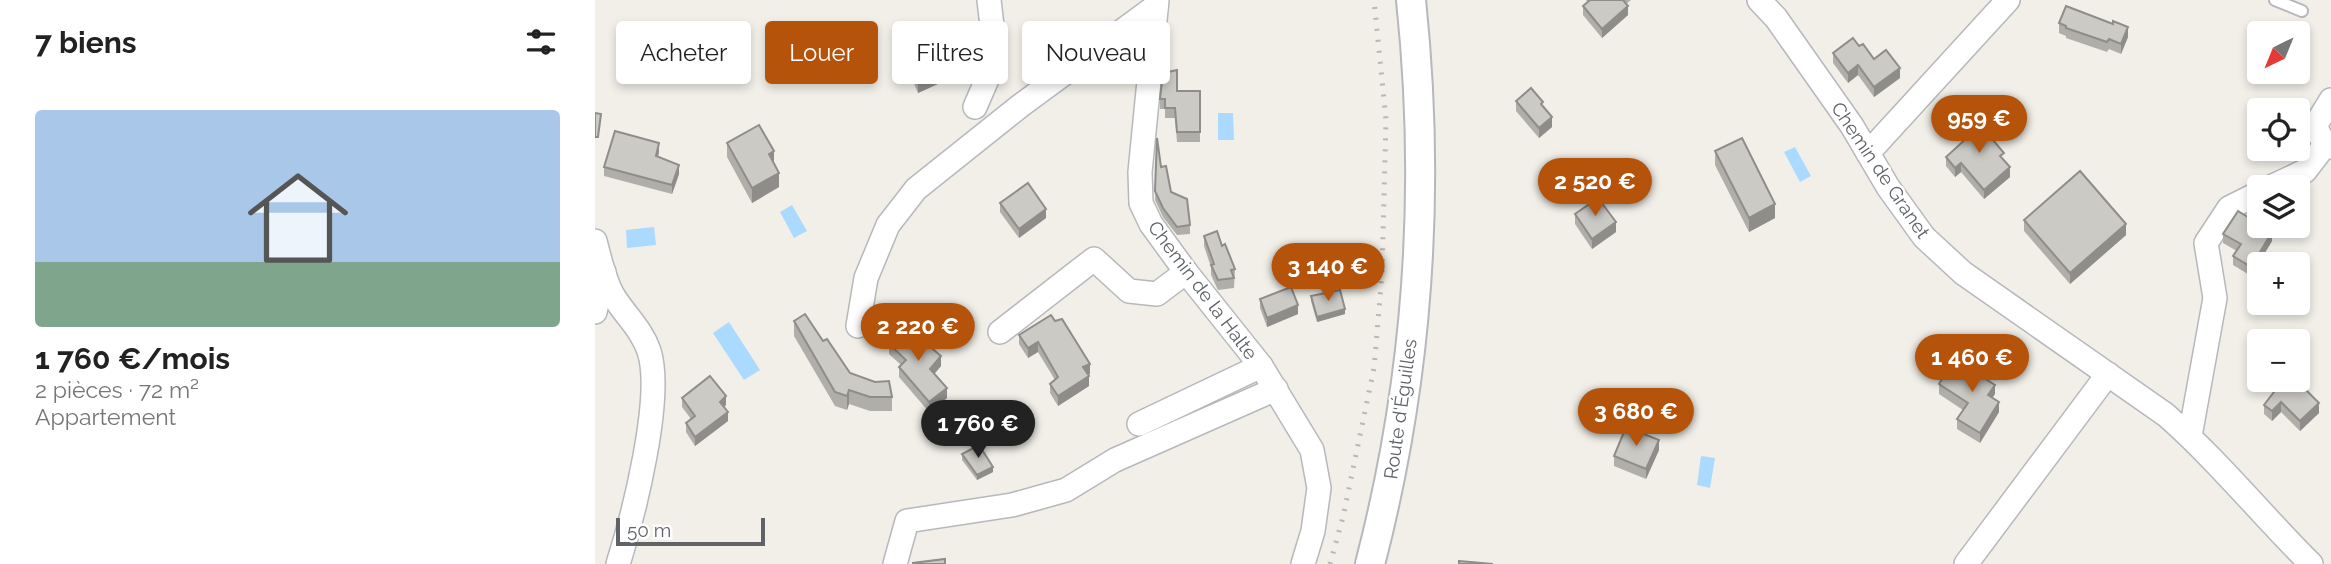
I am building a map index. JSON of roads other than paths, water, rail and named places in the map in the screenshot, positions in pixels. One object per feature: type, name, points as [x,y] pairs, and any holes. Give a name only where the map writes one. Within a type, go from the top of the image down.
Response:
[{"type":"street","points":[[975,107],[988,77],[992,26],[989,0]]},
{"type":"street","name":"Route d'Éguilles","points":[[1370,564],[1395,449],[1411,345],[1418,252],[1420,188],[1417,59],[1411,0]]},
{"type":"street","name":"Chemin de Granet","points":[[1759,0],[1776,18],[1852,125],[1902,207],[1924,237],[1963,272],[2166,415],[2190,436],[2311,564]]},
{"type":"street","points":[[1868,153],[2008,0]]},
{"type":"street","points":[[858,326],[866,278],[888,225],[916,189],[1156,3]]},
{"type":"street","name":"Chemin de la Halte","points":[[1156,3],[1140,172],[1141,203],[1151,224],[1186,272],[1261,366],[1312,450],[1319,488],[1313,531],[1303,564]]},
{"type":"street","points":[[2296,175],[2305,171],[2328,146],[2315,126],[2331,100]]},
{"type":"street","points":[[2190,436],[2215,298],[2206,243],[2229,208],[2247,199]]},
{"type":"street","points":[[595,241],[614,297],[642,334],[650,354],[653,381],[649,430],[628,533],[618,564]]},
{"type":"street","points":[[1000,332],[1094,259],[1129,291],[1157,294],[1186,272]]},
{"type":"street","points":[[595,312],[604,272]]},
{"type":"street","points":[[1139,424],[1261,366]]},
{"type":"street","points":[[1966,564],[2108,374]]},
{"type":"street","points":[[895,564],[907,521],[1012,505],[1066,491],[1115,460],[1276,389]]},
{"type":"lane","points":[[2275,0],[2302,11]]},
{"type":"water","points":[[1218,113],[1233,113],[1234,140],[1218,140]]},
{"type":"water","points":[[1795,147],[1811,176],[1800,182],[1784,152]]},
{"type":"water","points":[[792,205],[807,231],[794,238],[780,212]]},
{"type":"water","points":[[654,227],[656,245],[627,248],[626,230]]},
{"type":"water","points":[[729,322],[760,370],[744,380],[713,333]]},
{"type":"water","points":[[1701,456],[1715,458],[1710,488],[1697,485]]},
{"type":"railway","points":[[1330,564],[1343,517],[1374,368],[1382,274],[1386,120],[1374,0]]}]
